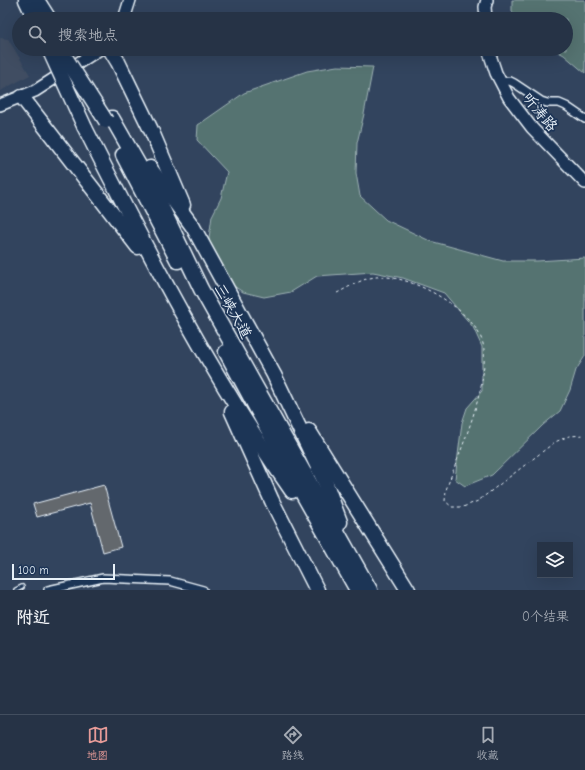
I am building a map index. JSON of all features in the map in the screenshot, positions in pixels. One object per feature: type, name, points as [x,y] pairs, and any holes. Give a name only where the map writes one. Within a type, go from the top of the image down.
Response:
[{"type":"highway","points":[[28,0],[32,12]]},
{"type":"highway","points":[[28,0],[36,12]]},
{"type":"highway","points":[[37,0],[45,12]]},
{"type":"highway","points":[[52,56],[85,128],[145,248],[208,361],[270,459],[340,560]]},
{"type":"highway","name":"三峡大道","points":[[65,56],[109,120],[164,236],[235,369],[357,590]]},
{"type":"highway","name":"三峡大道","points":[[72,56],[109,120],[156,195],[201,289],[370,590]]},
{"type":"highway","points":[[114,56],[152,132],[193,227],[274,375],[326,484],[354,561]]},
{"type":"highway","points":[[22,97],[164,282]]},
{"type":"highway","points":[[109,120],[193,227]]},
{"type":"highway","points":[[208,361],[272,501],[317,590]]},
{"type":"highway","points":[[274,375],[408,590]]},
{"type":"street","points":[[126,12],[130,0]]},
{"type":"street","points":[[485,12],[487,0]]},
{"type":"street","points":[[0,106],[35,91],[89,56]]},
{"type":"street","name":"听涛路","points":[[490,56],[496,73],[508,98],[532,128],[585,183]]},
{"type":"street","points":[[500,82],[510,81],[541,102],[559,103],[585,119]]},
{"type":"street","points":[[48,590],[103,578],[170,581],[203,590]]},
{"type":"lane","points":[[16,590],[22,587]]},
{"type":"path","points":[[337,293],[364,280],[376,277],[404,279],[434,292],[448,302],[470,322],[480,337],[484,351],[480,390],[475,409],[446,490],[446,501],[452,507],[463,507],[478,501],[555,442],[569,436],[585,435]]},
{"type":"shaded area","points":[[0,38],[8,39],[12,46],[12,56],[18,56],[30,75],[0,91]]},
{"type":"green space","points":[[512,0],[585,0],[585,73],[565,56],[573,56],[573,12],[512,11]]},
{"type":"green space","points":[[337,66],[373,67],[357,143],[356,173],[360,196],[386,220],[430,241],[503,261],[537,261],[585,258],[585,356],[576,370],[570,390],[560,411],[543,425],[492,475],[465,486],[455,479],[462,423],[467,408],[482,391],[482,347],[473,327],[444,293],[403,278],[373,272],[317,276],[291,292],[264,297],[243,292],[226,281],[213,263],[209,238],[212,216],[221,198],[227,172],[197,140],[198,125],[244,93],[307,71]]},
{"type":"building","points":[[104,485],[121,547],[103,552],[90,503],[37,517],[33,504]]}]
